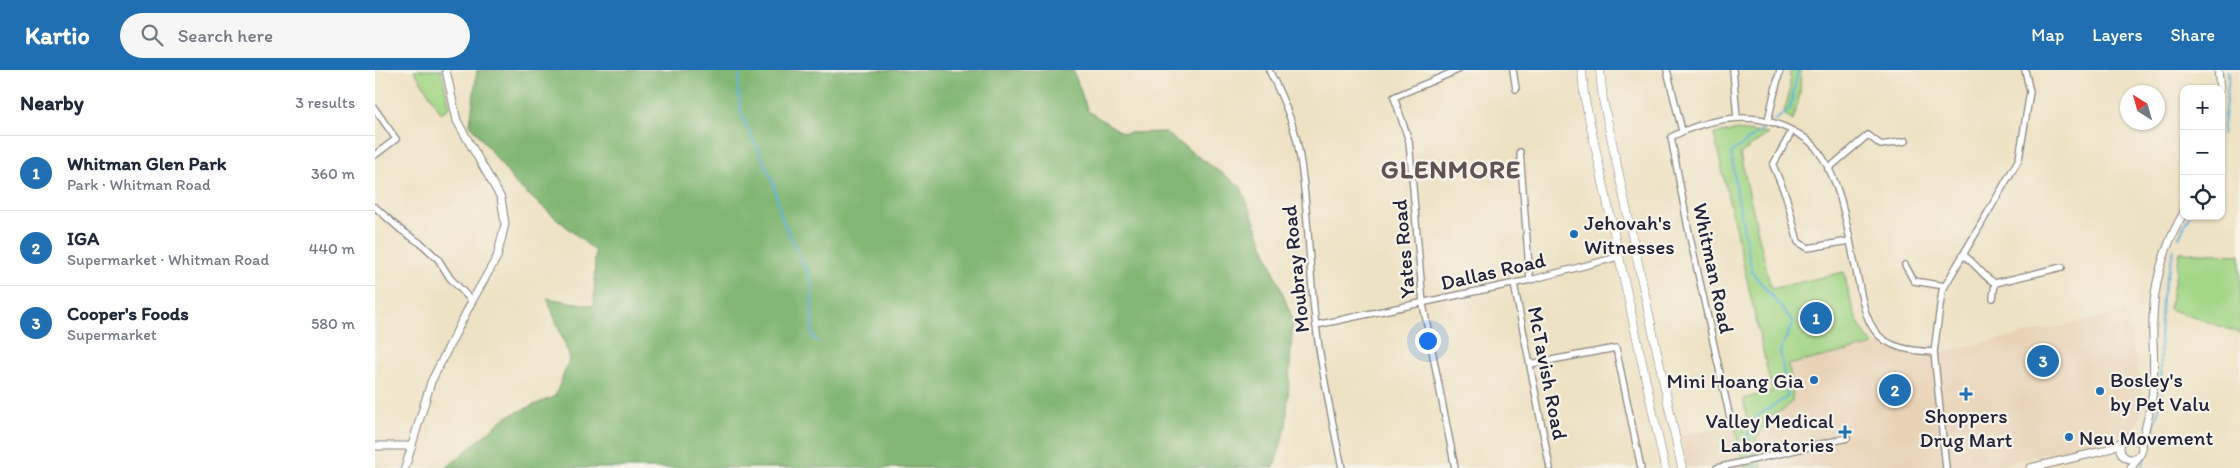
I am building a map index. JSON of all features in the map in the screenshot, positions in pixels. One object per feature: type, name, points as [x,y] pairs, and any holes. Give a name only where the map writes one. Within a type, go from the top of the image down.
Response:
[{"type":"main road","points":[[1582,70],[1584,95],[1665,468]]},
{"type":"main road","points":[[1600,70],[1603,100],[1683,468]]},
{"type":"street","points":[[405,468],[431,382],[472,301],[497,257],[505,224],[501,198],[457,121],[446,70]]},
{"type":"street","name":"Moubray Road","points":[[1269,70],[1281,94],[1296,140],[1303,189],[1316,325],[1327,401],[1342,468]]},
{"type":"street","name":"Yates Road","points":[[1455,468],[1423,304],[1409,141],[1394,97],[1458,70]]},
{"type":"street","points":[[1513,70],[1516,89]]},
{"type":"street","points":[[1667,70],[1682,131],[1714,121],[1737,118],[1768,120],[1792,131],[1815,147],[1836,182],[1865,311],[1875,332],[1896,347],[1933,352]]},
{"type":"street","points":[[1733,70],[1737,118]]},
{"type":"street","points":[[1768,120],[1780,70]]},
{"type":"street","points":[[1946,468],[1933,352],[1942,291],[2019,159],[2030,92],[2025,70]]},
{"type":"street","points":[[2219,70],[2220,85]]},
{"type":"street","points":[[375,109],[396,139],[375,155]]},
{"type":"street","name":"Whitman Road","points":[[1682,131],[1671,137],[1688,228],[1729,418]]},
{"type":"street","points":[[1792,131],[1773,164],[1785,196],[1798,242],[1808,248],[1849,241]]},
{"type":"street","points":[[1828,169],[1868,135],[1881,145],[1906,141]]},
{"type":"street","name":"McTavish Road","points":[[1520,152],[1530,280]]},
{"type":"street","points":[[375,207],[401,230],[433,254],[450,278],[472,301]]},
{"type":"street","points":[[2130,468],[2141,451],[2153,389],[2155,289],[2161,260],[2180,220]]},
{"type":"street","points":[[1963,255],[1995,283],[2062,267]]},
{"type":"street","name":"Dallas Road","points":[[1316,325],[1514,284],[1618,257]]},
{"type":"street","points":[[1905,265],[1914,281],[1945,286]]},
{"type":"street","points":[[1993,298],[1995,283]]},
{"type":"street","name":"McTavish Road","points":[[1514,284],[1550,468]]},
{"type":"street","points":[[1530,364],[1616,348],[1641,468]]},
{"type":"street","points":[[2030,468],[2113,447],[2137,433],[2149,416]]},
{"type":"street","points":[[1717,468],[1847,438]]},
{"type":"street","points":[[2125,440],[2138,439],[2141,451]]},
{"type":"street","points":[[2125,440],[2120,448],[2129,462],[2130,468]]},
{"type":"street","points":[[375,446],[412,446]]},
{"type":"street","points":[[2090,454],[2106,452],[2134,458],[2141,451]]},
{"type":"shaded area","points":[[2125,312],[2145,402],[2134,433],[1988,468],[1762,468],[1756,439],[1773,414],[1784,410],[1790,404],[1793,387],[1788,365],[1886,343],[1896,349],[1915,354],[1936,353]]},
{"type":"shaded area","points":[[1735,427],[1745,468],[1687,468],[1680,435]]},
{"type":"green space","points":[[414,70],[441,70],[450,107],[441,113]]},
{"type":"green space","points":[[477,70],[1073,70],[1088,111],[1123,133],[1164,132],[1241,187],[1293,320],[1286,427],[1274,468],[446,468],[506,417],[555,396],[570,358],[547,298],[594,306],[595,251],[517,185],[470,124]]},
{"type":"green space","points":[[1790,70],[1801,70],[1800,93],[1793,121],[1784,112],[1790,91]]},
{"type":"green space","points":[[1738,130],[1768,134],[1740,154],[1771,289],[1844,272],[1857,320],[1874,345],[1788,365],[1793,387],[1792,401],[1784,410],[1773,414],[1756,439],[1762,468],[1745,468],[1735,427],[1747,419],[1743,399],[1772,391],[1714,134]]},
{"type":"green space","points":[[2180,252],[2240,255],[2240,333],[2169,309]]},
{"type":"waterway","points":[[740,70],[738,89],[741,113],[773,182],[782,219],[812,282],[812,334],[817,342]]},
{"type":"waterway","points":[[1774,121],[1790,109],[1798,70]]},
{"type":"waterway","points":[[2222,130],[2229,77],[2228,70]]},
{"type":"waterway","points":[[1756,468],[1748,434],[1756,417],[1788,396],[1780,351],[1793,322],[1752,272],[1731,153],[1770,124]]},
{"type":"waterway","points":[[2179,237],[2187,220]]},
{"type":"waterway","points":[[2142,468],[2162,398],[2160,337],[2162,296],[2174,250]]},
{"type":"place","name":"Jehovah's Witnesses","points":[[1574,234]]},
{"type":"place","name":"Whitman Glen Park","points":[[1816,318]]},
{"type":"place","name":"Cooper's Foods","points":[[2043,361]]},
{"type":"place","name":"Mini Hoang Gia","points":[[1814,380]]},
{"type":"place","name":"IGA","points":[[1895,390]]},
{"type":"place","name":"Bosley's by Pet Valu","points":[[2100,391]]},
{"type":"place","name":"Shoppers Drug Mart","points":[[1966,394]]},
{"type":"place","name":"Valley Medical Laboratories","points":[[1845,432]]},
{"type":"place","name":"Neu Movement","points":[[2069,437]]},
{"type":"district","name":"GLENMORE","points":[[1451,169]]}]
